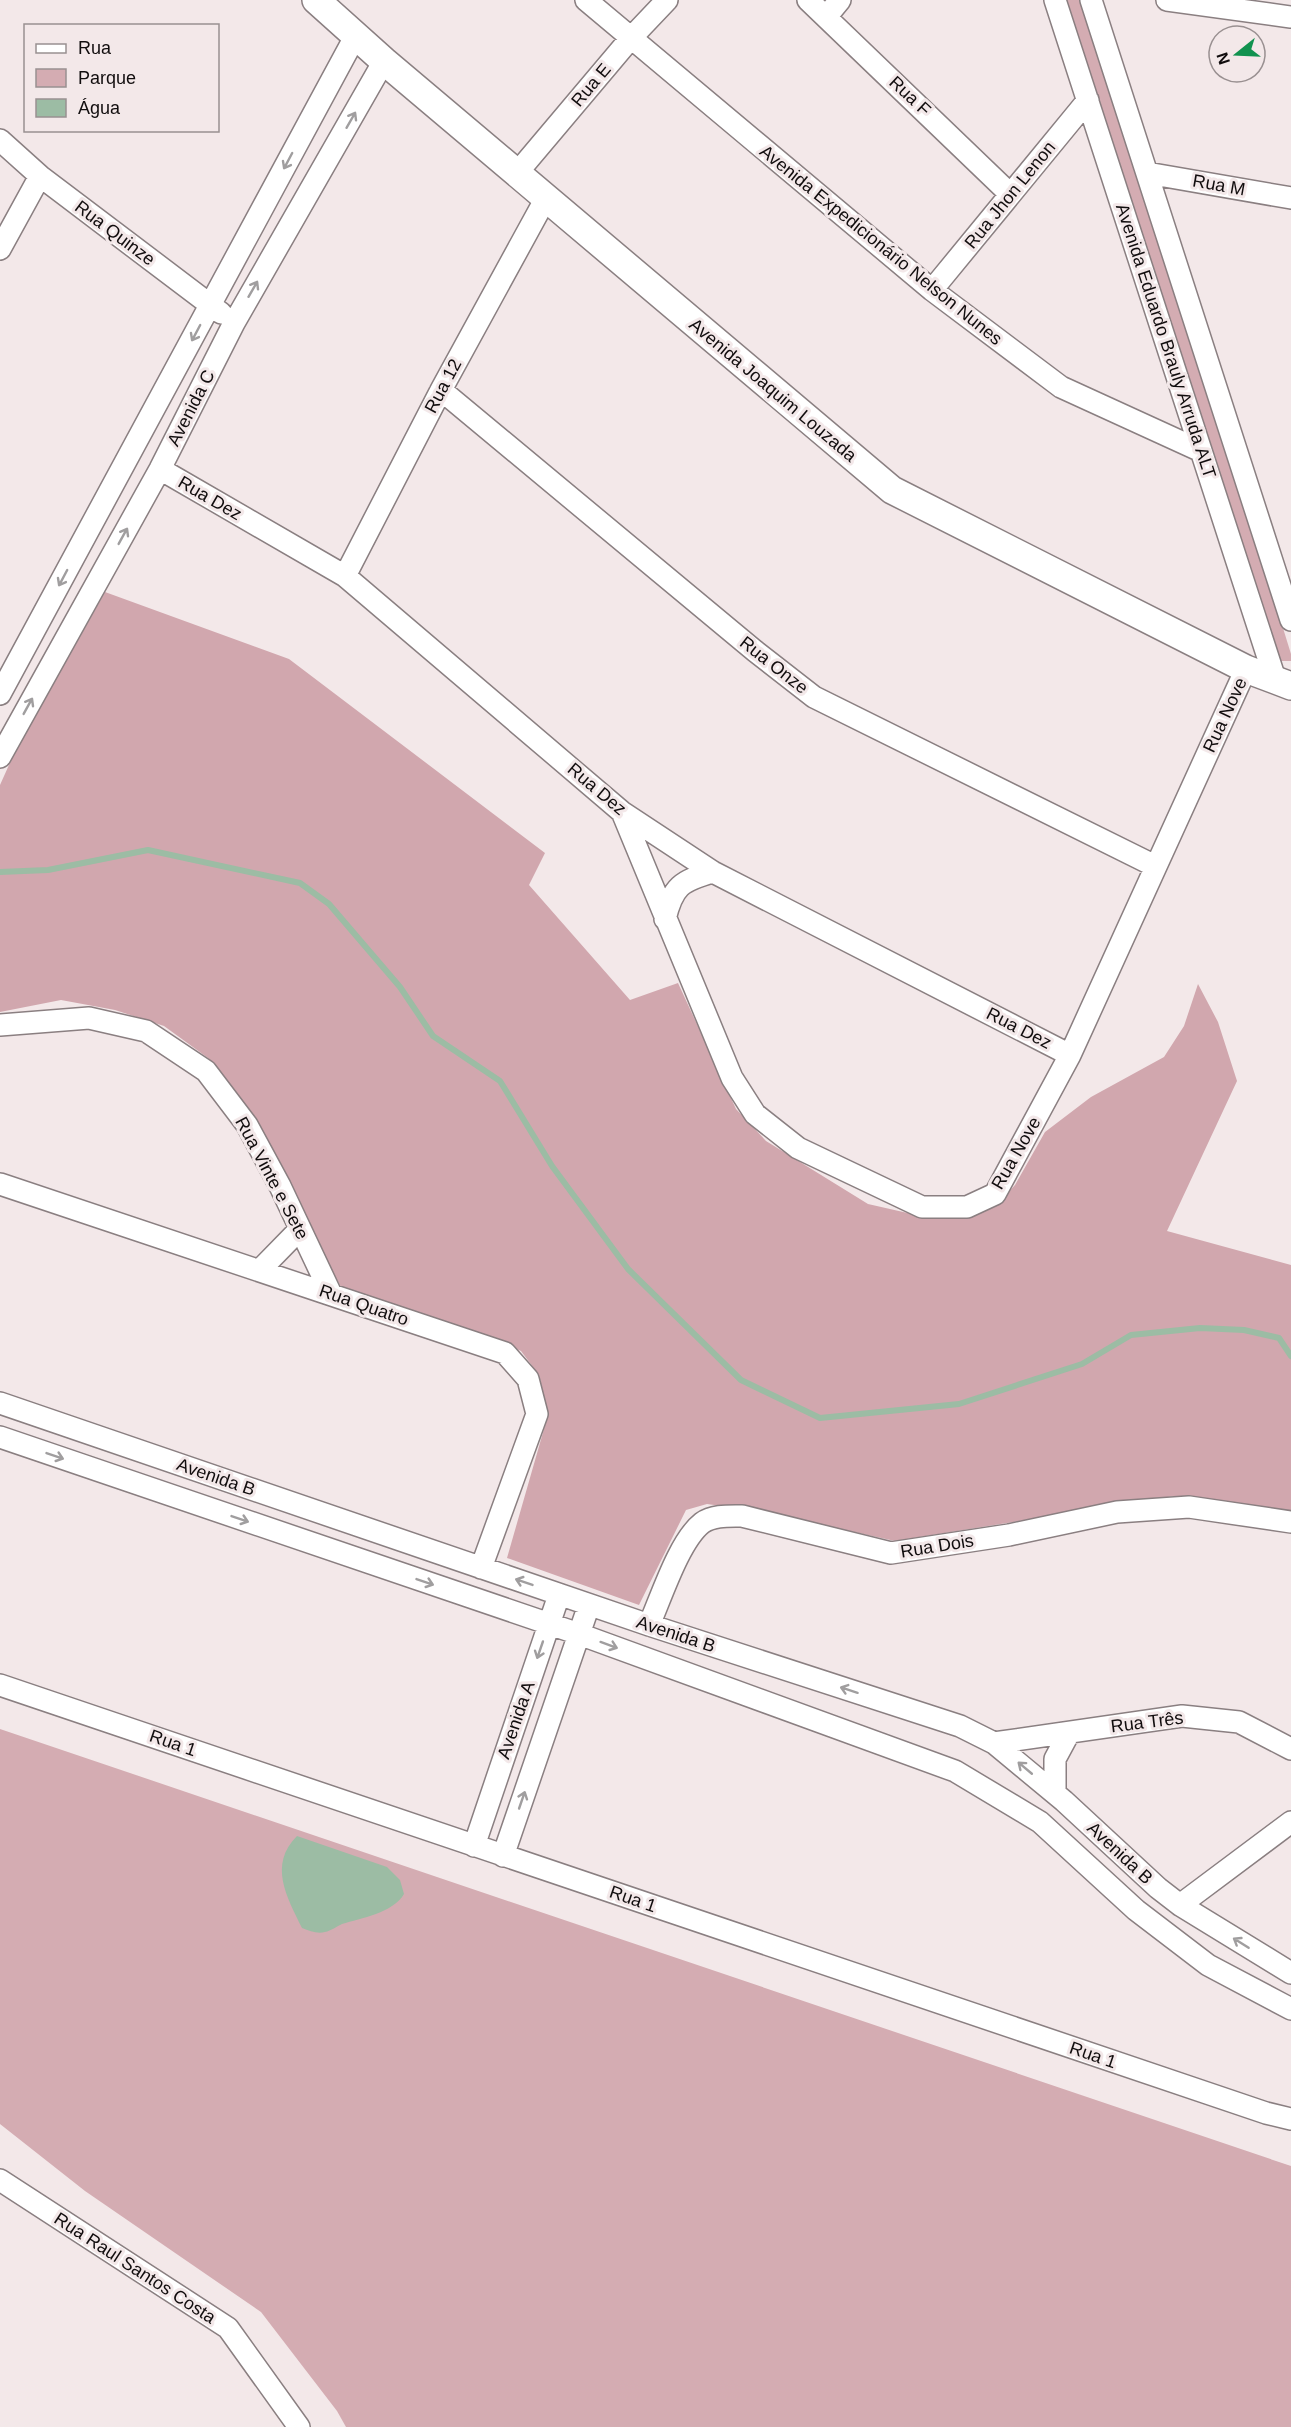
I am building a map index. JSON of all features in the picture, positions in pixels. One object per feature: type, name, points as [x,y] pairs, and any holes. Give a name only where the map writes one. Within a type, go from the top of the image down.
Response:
[{"type":"main road","name":"Avenida Joaquim Louzada","points":[[316,0],[384,61],[892,490],[1246,669],[1284,684]]},
{"type":"street","name":"Avenida Expedicionário Nelson Nunes","points":[[586,0],[932,290],[1061,387],[1201,451]]},
{"type":"street","name":"Rua E","points":[[517,172],[630,39],[667,0]]},
{"type":"street","name":"Rua F","points":[[808,0],[1010,194]]},
{"type":"street","points":[[825,17],[840,0]]},
{"type":"street","name":"Avenida Eduardo Brauly Arruda ALT","points":[[1055,0],[1201,451],[1284,684]]},
{"type":"street","name":"Avenida Eduardo Brauly Arruda ALT","points":[[1091,0],[1291,620]]},
{"type":"street","points":[[1167,0],[1279,10]]},
{"type":"street","name":"Avenida C","points":[[0,694],[356,35]]},
{"type":"street","name":"Avenida C","points":[[1,752],[160,469],[234,322],[384,61]]},
{"type":"street","name":"Rua Jhon Lenon","points":[[932,290],[1088,100]]},
{"type":"street","name":"Rua Quinze","points":[[0,140],[40,176],[234,322]]},
{"type":"street","name":"Rua M","points":[[1147,173],[1291,198]]},
{"type":"street","points":[[0,249],[40,176]]},
{"type":"street","name":"Rua 12","points":[[345,576],[441,390],[546,198]]},
{"type":"street","name":"Rua Onze","points":[[441,390],[746,644],[814,697],[1155,866]]},
{"type":"street","name":"Rua Dez","points":[[160,469],[345,576],[622,812],[713,872],[1070,1055]]},
{"type":"street","name":"Rua Nove","points":[[622,812],[732,1078],[755,1114],[798,1148],[922,1207],[968,1207],[995,1194],[1070,1055],[1246,669]]},
{"type":"street","points":[[665,919],[670,898],[680,885],[713,872]]},
{"type":"street","name":"Rua Vinte e Sete","points":[[0,1025],[89,1018],[146,1031],[206,1071],[247,1125],[331,1294]]},
{"type":"street","name":"Rua Quatro","points":[[0,1184],[505,1353],[528,1379],[537,1414],[481,1568]]},
{"type":"street","points":[[260,1270],[300,1229]]},
{"type":"street","name":"Avenida B","points":[[0,1403],[589,1605],[960,1726],[994,1743],[1055,1793],[1180,1905],[1291,1973]]},
{"type":"street","name":"Avenida B","points":[[0,1437],[579,1634],[955,1771],[1040,1822],[1136,1911],[1208,1965],[1291,2009]]},
{"type":"street","name":"Rua Dois","points":[[649,1625],[686,1540],[703,1522],[722,1516],[742,1516],[891,1553],[1009,1535],[1117,1512],[1190,1507],[1291,1522]]},
{"type":"street","name":"Avenida A","points":[[474,1846],[559,1594]]},
{"type":"street","name":"Avenida A","points":[[503,1856],[589,1605]]},
{"type":"street","name":"Rua 1","points":[[0,1685],[1266,2113],[1291,2119]]},
{"type":"street","name":"Rua Três","points":[[994,1743],[1182,1716],[1239,1722],[1291,1749]]},
{"type":"street","points":[[1055,1793],[1055,1760],[1069,1733]]},
{"type":"street","points":[[1180,1905],[1291,1822]]},
{"type":"street","name":"Rua Raul Santos Costa","points":[[0,2180],[228,2328],[299,2427]]},
{"type":"green space","points":[[1062,0],[1085,0],[1147,188],[1291,654],[1291,661],[1275,661]]},
{"type":"green space","points":[[0,1729],[1291,2166],[1291,2427],[346,2427],[337,2411],[261,2312],[85,2191],[0,2124]]},
{"type":"shaded area","points":[[105,592],[289,659],[545,853],[529,885],[630,1000],[678,983],[736,1109],[766,1141],[868,1204],[934,1219],[995,1207],[1015,1185],[1045,1132],[1091,1097],[1164,1057],[1184,1026],[1198,984],[1218,1022],[1237,1081],[1167,1231],[1291,1265],[1291,1514],[1272,1508],[1174,1496],[895,1541],[764,1512],[707,1504],[686,1510],[639,1605],[507,1558],[548,1415],[539,1375],[521,1351],[490,1337],[341,1287],[240,1098],[208,1058],[164,1026],[115,1010],[61,1000],[0,1012],[0,785],[13,756]]},
{"type":"water","points":[[297,1836],[387,1867],[400,1880],[404,1894],[385,1910],[322,1933],[302,1928],[286,1893],[282,1870],[283,1858]]},
{"type":"waterway","points":[[0,872],[48,870],[148,850],[300,883],[329,904],[400,987],[433,1036],[500,1081],[552,1166],[628,1269],[741,1380],[820,1418],[959,1404],[1082,1364],[1131,1335],[1200,1328],[1244,1330],[1279,1338],[1291,1356]]}]
